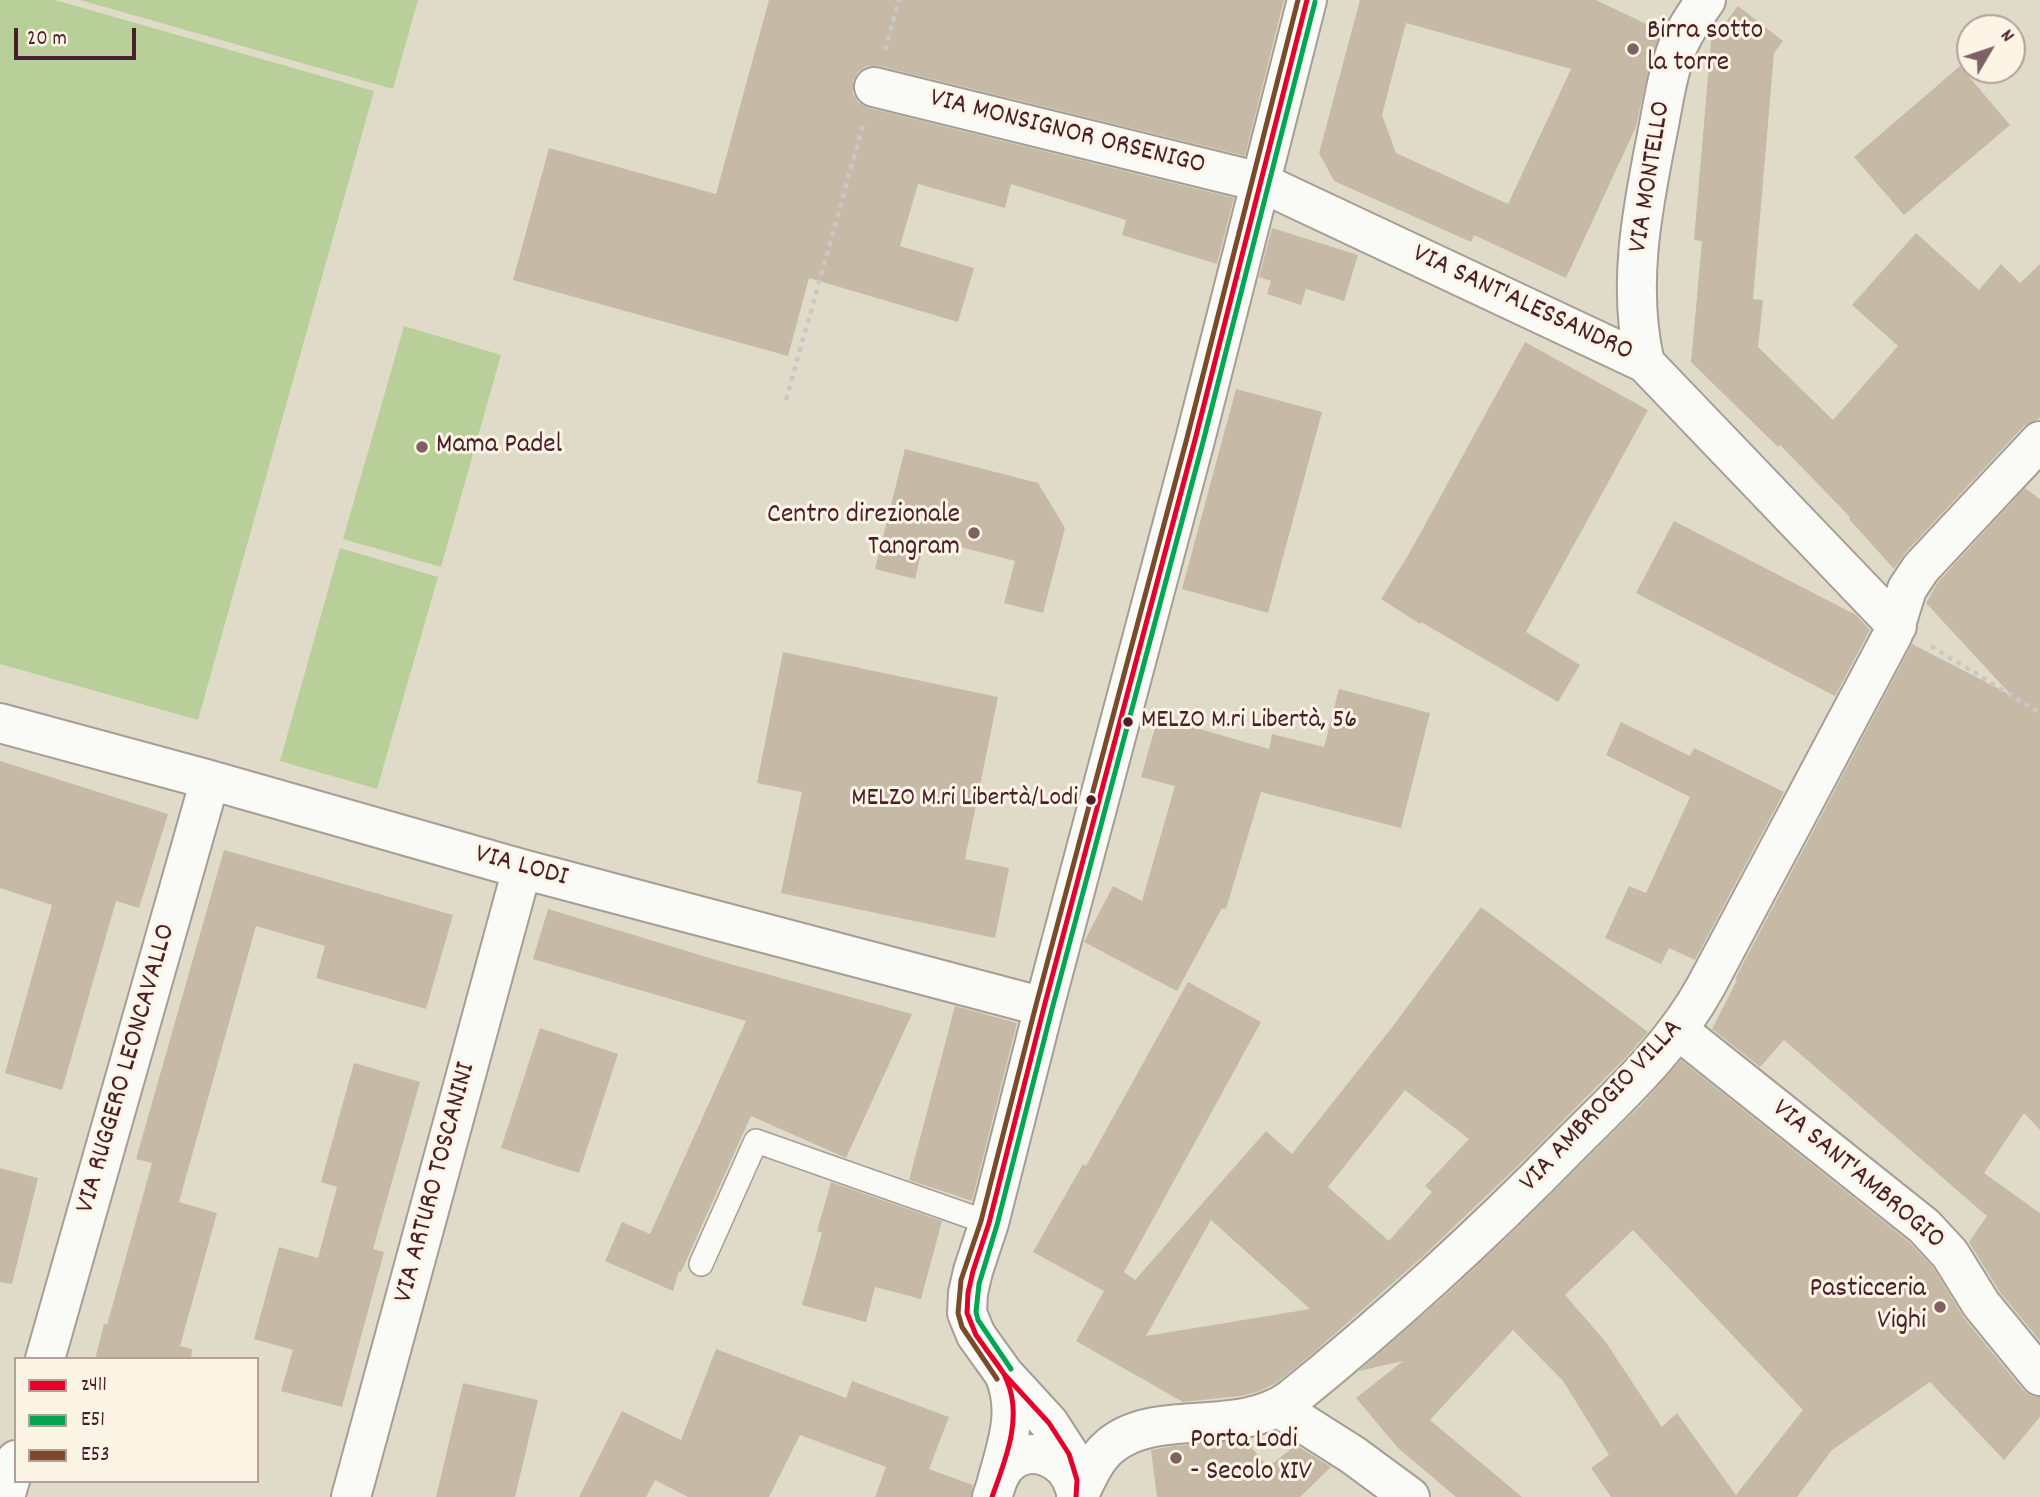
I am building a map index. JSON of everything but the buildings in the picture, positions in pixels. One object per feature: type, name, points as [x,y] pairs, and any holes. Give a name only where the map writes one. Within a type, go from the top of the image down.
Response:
[{"type":"street","points":[[1076,1497],[1073,1463],[1063,1443],[1041,1413],[1004,1374],[976,1335],[967,1313],[970,1282],[989,1223],[1195,440],[1307,0]]},
{"type":"street","name":"VIA MONTELLO","points":[[1645,363],[1638,329],[1636,293],[1646,194],[1668,79],[1679,46],[1692,19],[1706,0]]},
{"type":"street","name":"VIA MONSIGNOR ORSENIGO","points":[[874,87],[1260,182]]},
{"type":"street","name":"VIA SANT'ALESSANDRO","points":[[1260,182],[1645,363],[1897,626]]},
{"type":"street","name":"VIA AMBROGIO VILLA","points":[[1076,1497],[1102,1455],[1120,1438],[1133,1432],[1151,1427],[1249,1418],[1279,1408],[1491,1225],[1648,1067],[1678,1030],[1706,986],[1897,626],[1907,589],[1913,578],[2040,441]]},
{"type":"street","name":"VIA LODI","points":[[0,723],[522,869],[1044,1007]]},
{"type":"street","name":"VIA RUGGERO LEONCAVALLO","points":[[46,1357],[211,780]]},
{"type":"street","name":"VIA ARTURO TOSCANINI","points":[[351,1497],[522,869]]},
{"type":"street","name":"VIA SANT'AMBROGIO","points":[[1678,1030],[1924,1226],[1950,1254],[1981,1304],[2040,1376]]},
{"type":"street","points":[[995,1492],[1012,1425],[1012,1398],[1004,1374]]},
{"type":"street","points":[[1279,1408],[1353,1455],[1410,1497]]},
{"type":"street","points":[[995,1492],[1004,1469],[1012,1461],[1028,1455],[1042,1455],[1065,1467],[1072,1479],[1076,1497]]},
{"type":"street","points":[[5,1497],[14,1467]]},
{"type":"lane","points":[[701,1264],[755,1141],[989,1223]]},
{"type":"path","points":[[786,400],[899,0]]},
{"type":"path","points":[[1897,626],[2040,713]]},
{"type":"green space","points":[[0,0],[55,0],[374,91],[198,720],[0,664]]},
{"type":"green space","points":[[80,0],[418,0],[393,89]]},
{"type":"green space","name":"Mama Padel","points":[[404,326],[501,355],[441,567],[343,539]]},
{"type":"green space","points":[[340,548],[438,577],[377,789],[280,761]]},
{"type":"transit line","name":"E53","points":[[997,1379],[962,1327],[958,1313],[961,1280],[981,1221],[1187,438],[1298,0]]},
{"type":"transit line","name":"z411","points":[[1076,1497],[1077,1480],[1069,1454],[1049,1423],[1004,1374],[976,1335],[967,1313],[968,1293],[989,1223],[1195,440],[1307,0]]},
{"type":"transit line","name":"E51","points":[[1011,1369],[978,1320],[976,1312],[979,1284],[997,1225],[1203,442],[1315,2]]},
{"type":"transit line","name":"z411","points":[[986,1349],[1005,1377],[1013,1410],[1010,1439],[992,1497]]},
{"type":"place","name":"Birra sotto la torre","points":[[1633,49]]},
{"type":"place","name":"Mama Padel","points":[[422,447]]},
{"type":"place","name":"Centro direzionale Tangram","points":[[974,533]]},
{"type":"place","name":"MELZO M.ri Libertà, 56","points":[[1128,722]]},
{"type":"place","name":"MELZO M.ri Libertà/Lodi","points":[[1091,800]]},
{"type":"place","name":"Pasticceria Vighi","points":[[1940,1307]]},
{"type":"place","name":"Porta Lodi - Secolo XIV","points":[[1176,1458]]}]
